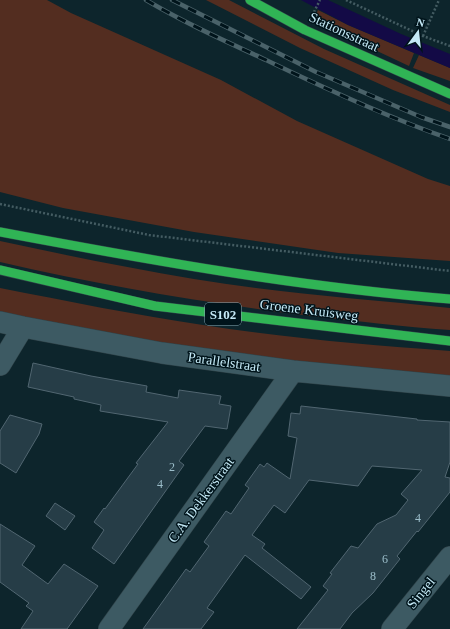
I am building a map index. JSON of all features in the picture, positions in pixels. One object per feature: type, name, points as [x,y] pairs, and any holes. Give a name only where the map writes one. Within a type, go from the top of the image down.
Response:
[{"type":"main road","name":"Stationsstraat","points":[[250,0],[305,30],[450,94]]},
{"type":"main road","name":"Groene Kruisweg","points":[[0,232],[159,262],[268,280],[419,297],[450,299]]},
{"type":"main road","name":"Groene Kruisweg","points":[[0,270],[154,306],[450,341]]},
{"type":"street","name":"Parallelstraat","points":[[0,322],[162,353],[293,371],[450,386]]},
{"type":"street","points":[[0,365],[23,327]]},
{"type":"street","name":"C.A. Dekkerstraat","points":[[108,629],[293,371]]},
{"type":"street","name":"Singel","points":[[392,629],[450,557]]},
{"type":"path","points":[[316,9],[320,0]]},
{"type":"path","points":[[346,0],[423,36],[450,46]]},
{"type":"path","points":[[423,36],[439,0]]},
{"type":"path","points":[[0,204],[149,235],[450,271]]},
{"type":"shaded area","points":[[0,0],[47,0],[71,13],[221,80],[297,121],[428,179],[450,186],[450,261],[338,253],[194,232],[63,208],[0,192]]},
{"type":"shaded area","points":[[206,0],[229,0],[324,49],[450,105],[450,112],[393,90],[300,48]]},
{"type":"shaded area","points":[[301,0],[328,0],[401,34],[450,54],[450,68],[348,25]]},
{"type":"shaded area","points":[[318,10],[348,25],[414,53],[409,66],[313,21]]},
{"type":"shaded area","points":[[419,55],[450,68],[450,81],[413,68]]},
{"type":"shaded area","points":[[0,241],[121,266],[226,284],[450,308],[450,330],[380,324],[272,311],[194,300],[77,279],[0,262]]},
{"type":"shaded area","points":[[0,288],[234,330],[326,341],[450,351],[450,377],[267,361],[0,314]]},
{"type":"building","points":[[33,363],[91,376],[147,386],[146,392],[178,398],[179,390],[221,396],[219,404],[231,406],[227,429],[205,426],[179,461],[184,465],[114,564],[92,548],[104,530],[94,522],[138,464],[136,463],[168,422],[100,411],[101,405],[74,399],[74,397],[28,387]]},
{"type":"building","points":[[301,406],[417,420],[450,422],[450,462],[445,477],[450,478],[450,492],[397,556],[400,559],[373,593],[352,613],[340,629],[297,629],[328,590],[323,586],[332,574],[330,573],[351,546],[358,548],[377,524],[396,515],[408,500],[401,494],[422,470],[372,466],[358,486],[309,480],[285,513],[274,505],[252,535],[265,544],[262,548],[311,587],[301,599],[245,555],[207,608],[214,612],[201,629],[143,629],[186,569],[190,572],[209,546],[204,542],[226,511],[231,514],[249,488],[245,485],[260,464],[264,467],[267,463],[290,479],[297,438],[288,436],[291,413],[300,414]]},
{"type":"building","points":[[10,415],[42,424],[39,434],[16,473],[0,463],[0,431]]},
{"type":"building","points":[[55,503],[75,516],[65,530],[46,516]]},
{"type":"building","points":[[0,524],[35,546],[22,565],[48,584],[64,564],[98,586],[67,629],[21,629],[33,611],[26,606],[29,603],[0,582]]},
{"type":"railway","points":[[146,0],[205,32],[334,92],[380,112],[450,139]]},
{"type":"railway","points":[[172,0],[316,72],[421,117],[450,127]]},
{"type":"traffic: fast","points":[[250,0],[305,30],[450,94]]},
{"type":"traffic: fast","points":[[0,232],[224,272],[393,294],[450,299]]},
{"type":"traffic: fast","points":[[0,270],[155,306],[450,341]]}]
